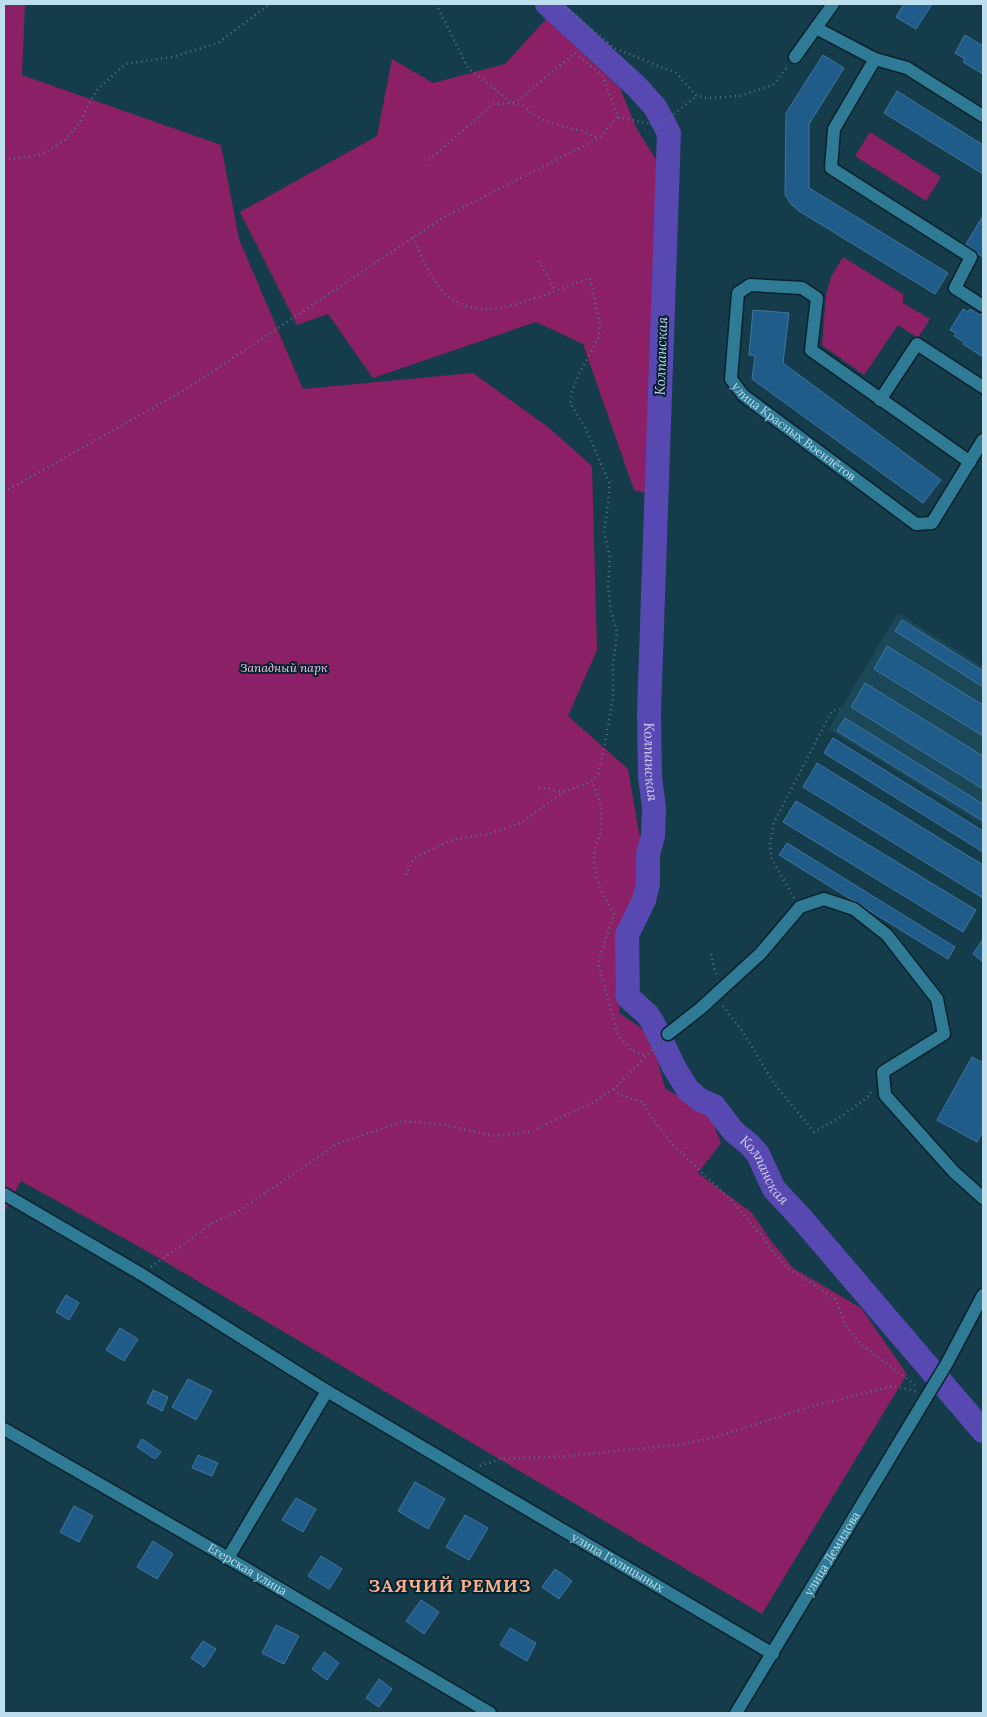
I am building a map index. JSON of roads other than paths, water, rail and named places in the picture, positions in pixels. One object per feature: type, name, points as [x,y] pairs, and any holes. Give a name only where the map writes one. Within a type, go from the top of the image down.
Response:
[{"type":"street","points":[[795,57],[833,4]]},
{"type":"street","points":[[816,28],[876,59],[907,68],[983,116]]},
{"type":"street","points":[[876,59],[834,129],[831,168],[971,257],[954,288],[983,306]]},
{"type":"street","name":"улица Красных Военлётов","points":[[970,462],[811,350],[817,298],[802,288],[750,285],[738,293],[732,380],[744,396],[916,524],[932,523],[970,462],[983,440]]},
{"type":"street","points":[[880,400],[918,344],[983,387]]},
{"type":"street","points":[[668,1034],[701,1008],[760,954],[800,907],[824,899],[854,908],[887,935],[937,999],[944,1034],[882,1072],[885,1095],[954,1172],[983,1198]]},
{"type":"street","name":"улица Голицыных","points":[[4,1194],[141,1274],[326,1391],[773,1654]]},
{"type":"street","name":"улица Демидова","points":[[736,1713],[947,1363],[983,1295]]},
{"type":"street","points":[[228,1558],[326,1391]]},
{"type":"street","name":"Егерская улица","points":[[4,1429],[228,1558],[490,1713]]},
{"type":"waterway","name":"Колпанская","points":[[547,4],[637,87],[655,107],[669,133],[649,713],[650,777],[654,808],[653,836],[648,854],[648,884],[644,900],[627,935],[628,997],[648,1015],[674,1067],[688,1090],[700,1100],[714,1106],[734,1132],[758,1154],[774,1189],[802,1219],[983,1431]]},
{"type":"district","name":"ЗАЯЧИЙ РЕМИЗ","points":[[450,1586]]},
{"type":"park label","name":"Западный парк","points":[[284,668]]}]
